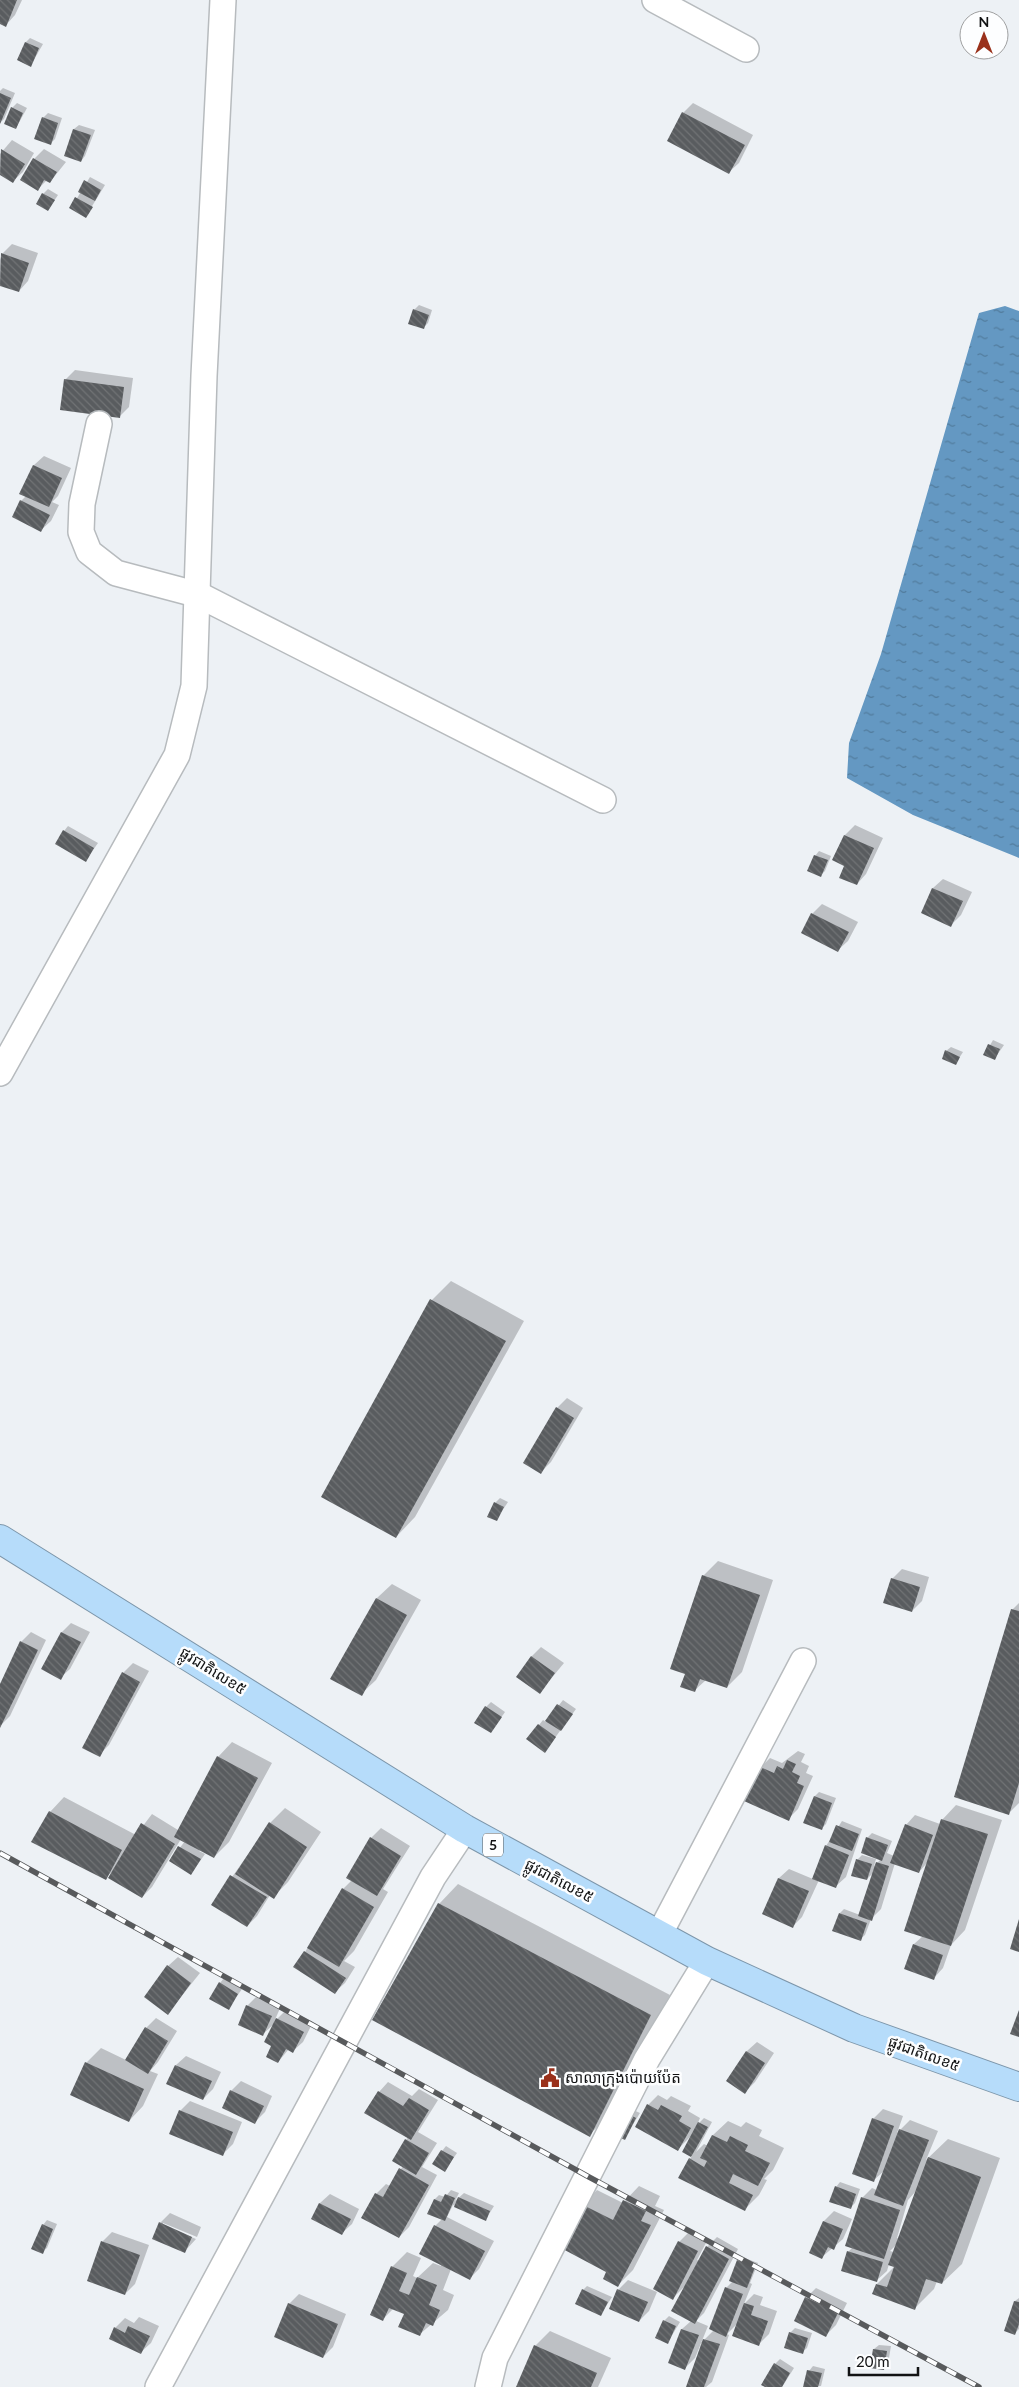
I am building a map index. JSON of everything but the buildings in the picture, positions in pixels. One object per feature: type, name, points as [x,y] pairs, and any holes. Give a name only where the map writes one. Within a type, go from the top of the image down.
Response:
[{"type":"highway","name":"ផ្លូវជាតិលេខ៥","points":[[0,1539],[466,1829],[659,1935],[707,1960],[854,2028],[1019,2087]]},
{"type":"street","points":[[0,1073],[177,756],[194,686],[204,376],[224,0]]},
{"type":"street","points":[[655,0],[746,49]]},
{"type":"street","points":[[99,424],[82,504],[81,532],[89,552],[116,573],[198,595],[603,800]]},
{"type":"street","points":[[659,1935],[803,1661]]},
{"type":"street","points":[[158,2387],[434,1876],[466,1829]]},
{"type":"street","points":[[488,2387],[495,2358],[647,2059],[707,1960]]},
{"type":"water","points":[[1005,306],[1019,311],[1019,858],[913,815],[847,778],[849,743],[881,654],[979,313]]},
{"type":"railway","points":[[0,1853],[589,2177],[979,2387]]},
{"type":"place","name":"សាលាក្រុងប៉ោយប៉ែត","points":[[550,2078]]}]
